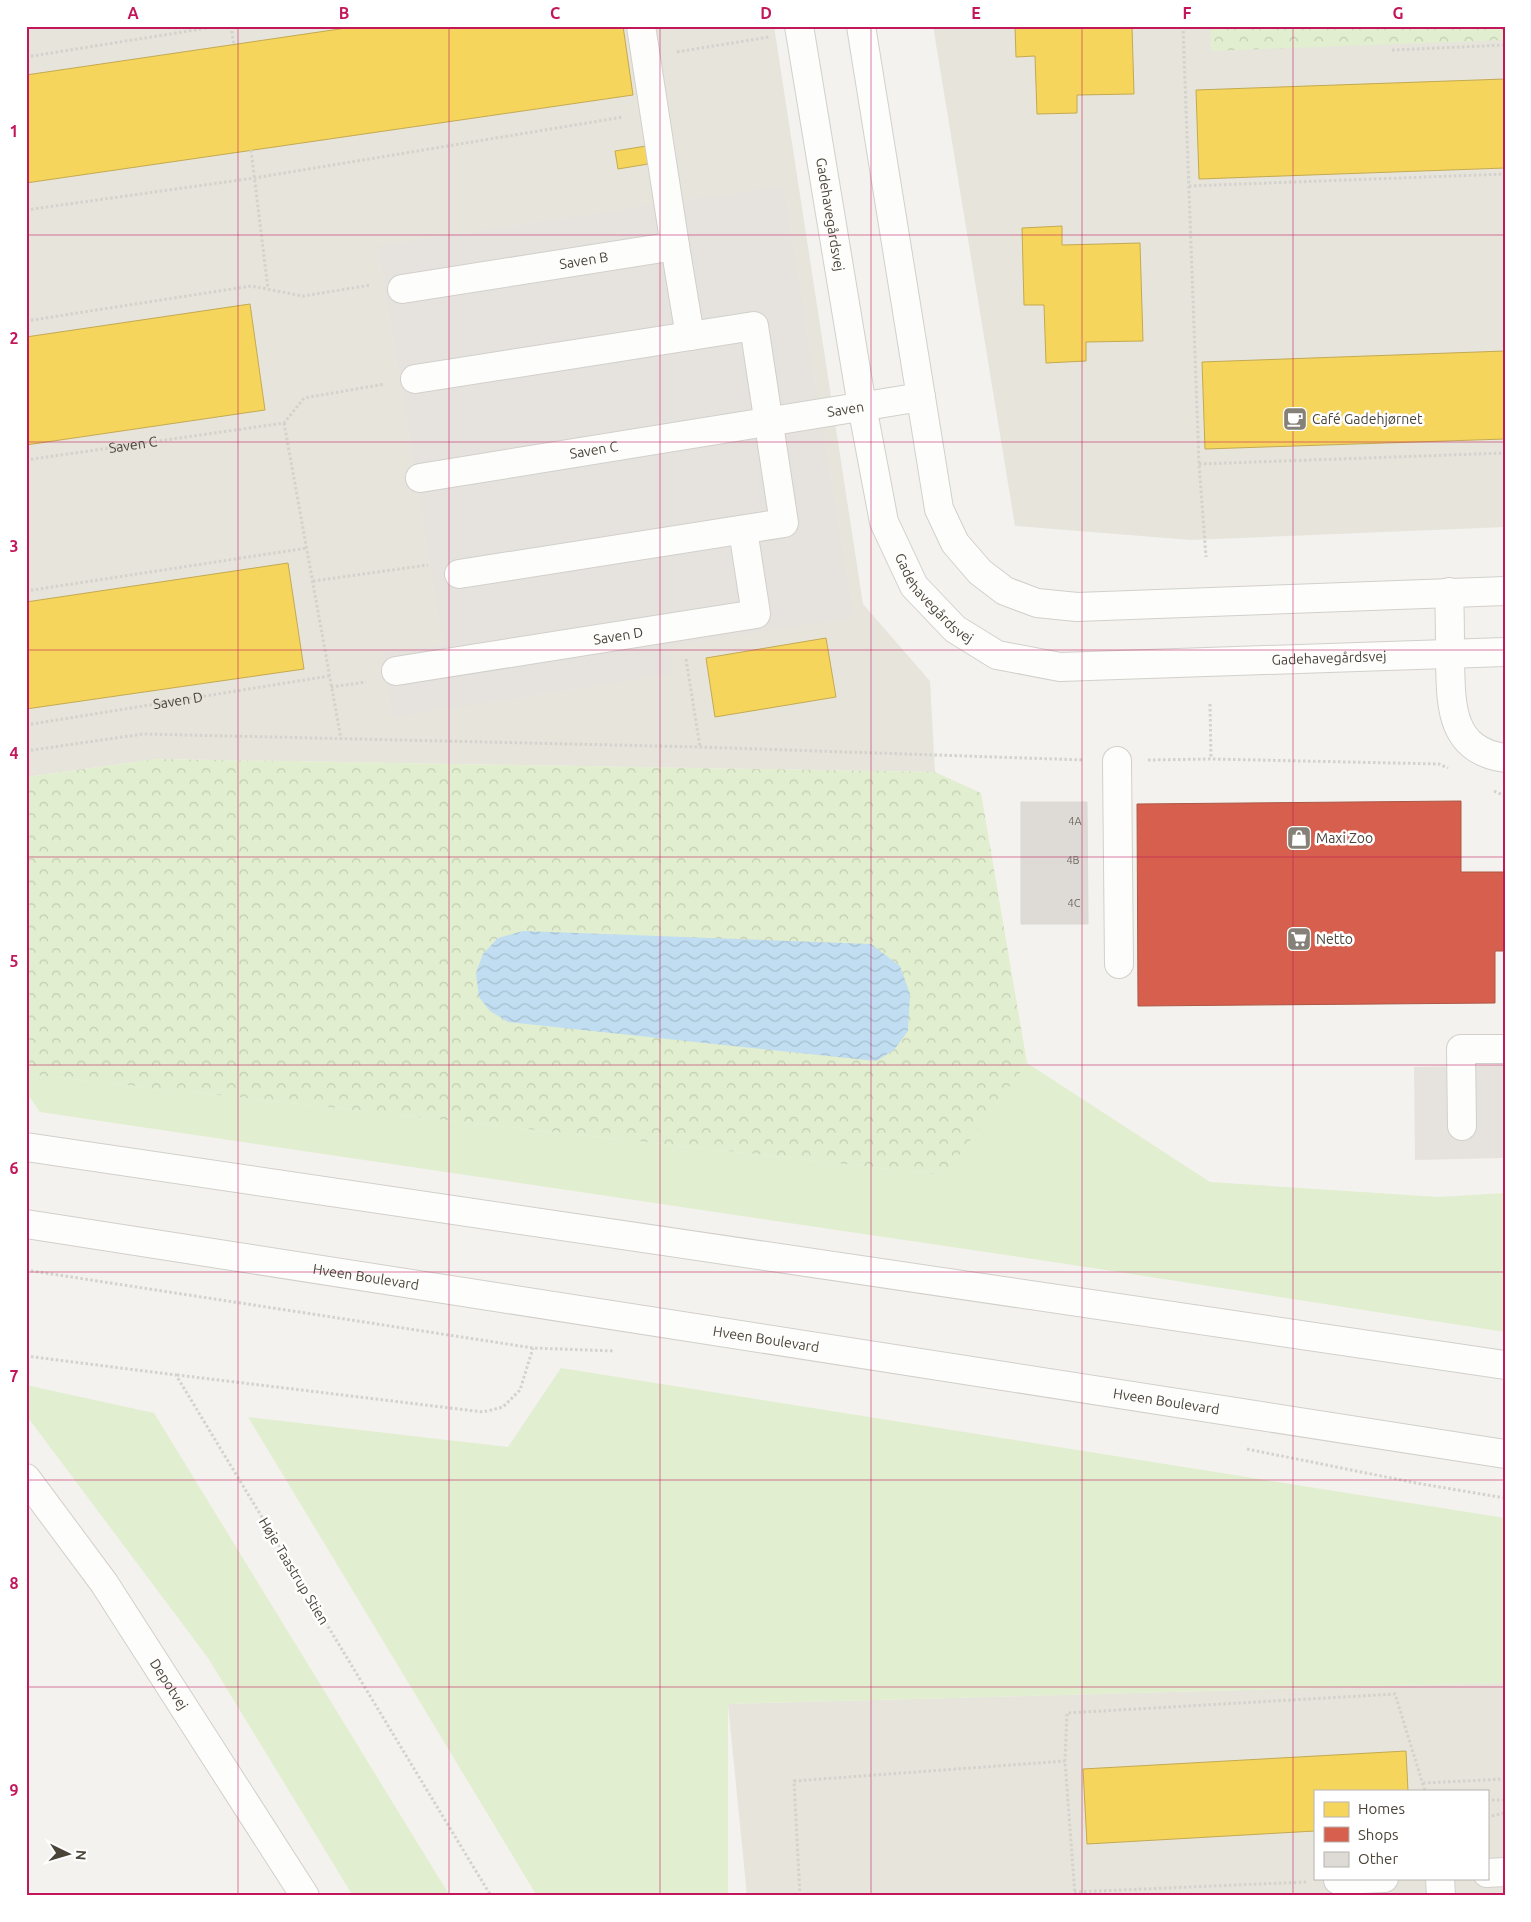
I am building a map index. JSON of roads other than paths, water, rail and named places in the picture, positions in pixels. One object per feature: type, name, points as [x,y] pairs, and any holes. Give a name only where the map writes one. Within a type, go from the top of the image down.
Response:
[{"type":"street","points":[[641,26],[690,336]]},
{"type":"street","points":[[861,26],[939,509],[955,543],[980,572],[1005,591],[1029,600],[1078,607],[1505,591]]},
{"type":"street","name":"Gadehavegårdsvej","points":[[799,29],[862,406],[884,522],[914,586],[955,629],[997,655],[1060,667],[1505,652]]},
{"type":"street","name":"Saven B","points":[[402,289],[675,246]]},
{"type":"street","points":[[415,379],[754,326],[784,523],[459,574]]},
{"type":"street","name":"Saven","points":[[769,420],[921,396]]},
{"type":"street","name":"Saven C","points":[[420,478],[769,420]]},
{"type":"street","name":"Saven D","points":[[396,671],[756,614],[742,530]]},
{"type":"street","points":[[1449,592],[1451,696],[1456,722],[1464,737],[1477,749],[1493,756],[1505,758]]},
{"type":"street","points":[[1117,761],[1119,964]]},
{"type":"street","points":[[1462,1126],[1461,1049],[1505,1049]]},
{"type":"street","points":[[26,1147],[1505,1365]]},
{"type":"street","name":"Hveen Boulevard","points":[[26,1224],[1505,1454]]},
{"type":"street","name":"Depotvej","points":[[26,1478],[104,1583],[305,1896]]},
{"type":"street","points":[[1488,1873],[1505,1872]]},
{"type":"street","points":[[1440,1880],[1441,1896]]},
{"type":"water","points":[[523,931],[871,944],[900,966],[910,994],[908,1031],[894,1050],[876,1061],[508,1022],[490,1011],[479,997],[476,973],[483,954],[498,938]]},
{"type":"place","name":"Café Gadehjørnet","points":[[1295,419]]},
{"type":"place","name":"Maxi Zoo","points":[[1299,838]]},
{"type":"place","name":"Netto","points":[[1299,939]]}]
